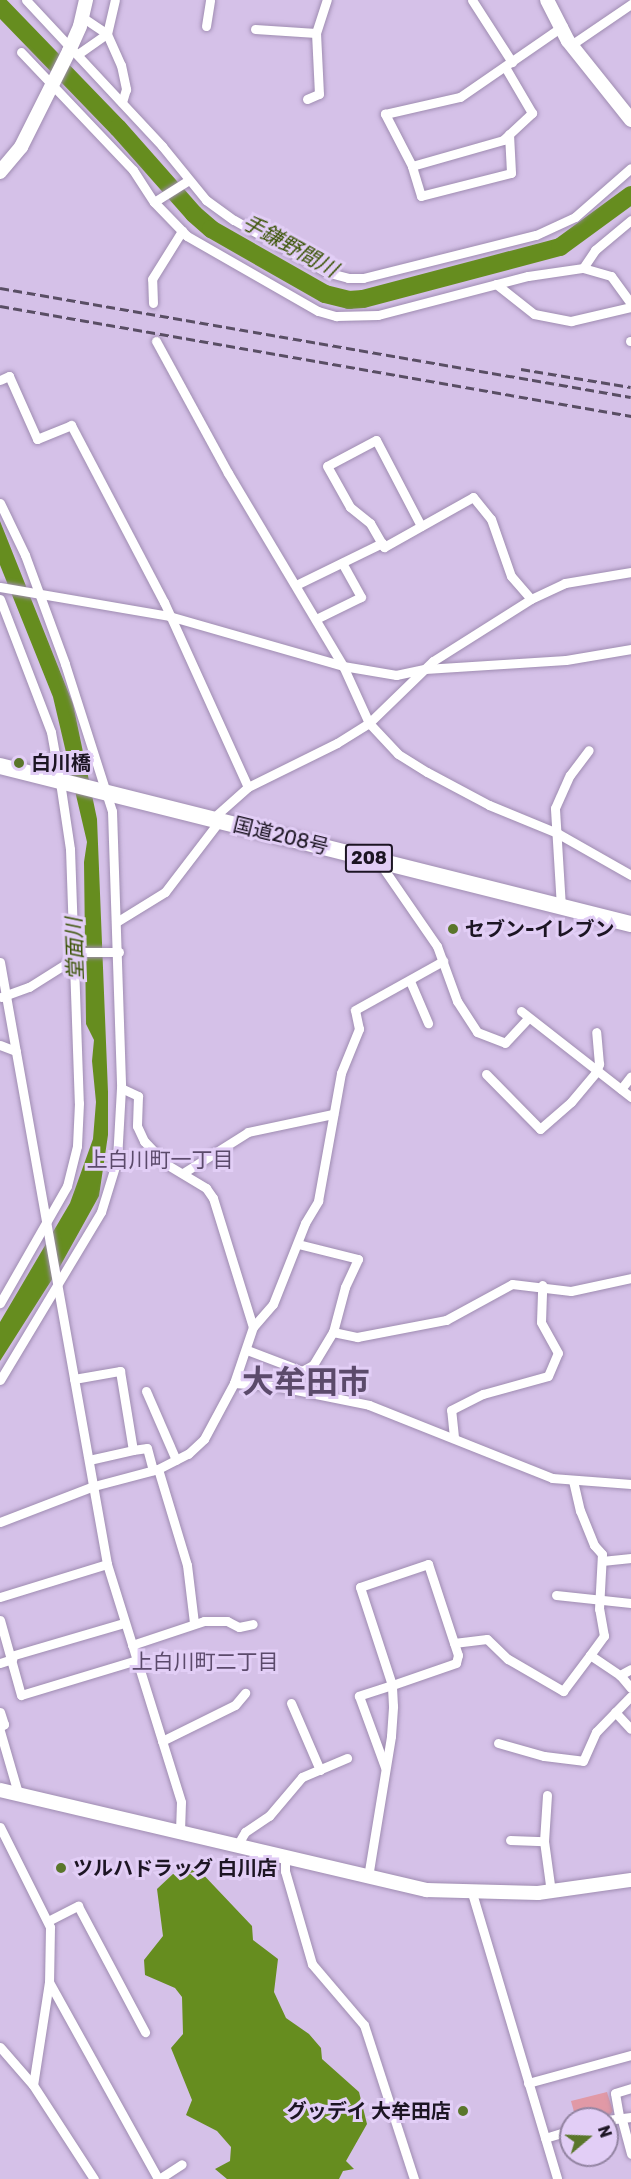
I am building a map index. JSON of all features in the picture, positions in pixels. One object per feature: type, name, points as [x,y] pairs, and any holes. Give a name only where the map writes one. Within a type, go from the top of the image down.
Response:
[{"type":"highway","name":"国道208号","points":[[0,766],[631,924]]},
{"type":"street","points":[[26,0],[122,102],[206,200],[234,220],[326,272],[363,279],[560,225],[575,217],[631,168]]},
{"type":"street","points":[[0,172],[21,147],[52,84],[73,51],[86,0]]},
{"type":"street","points":[[107,34],[115,0]]},
{"type":"street","points":[[206,26],[210,0]]},
{"type":"street","points":[[306,99],[318,94],[316,33],[327,0]]},
{"type":"street","points":[[412,166],[503,140],[532,113],[472,0]]},
{"type":"street","points":[[547,0],[563,26],[571,45],[631,120]]},
{"type":"street","points":[[571,45],[631,4]]},
{"type":"street","points":[[82,17],[107,34],[121,64],[126,89],[122,102]]},
{"type":"street","points":[[509,134],[511,173],[421,196],[412,166],[386,114],[460,97],[563,26]]},
{"type":"street","points":[[255,29],[316,33]]},
{"type":"street","points":[[73,51],[107,34]]},
{"type":"street","points":[[21,52],[133,170],[154,202],[182,231],[206,250],[318,311],[336,316],[378,315],[496,284],[583,268],[611,276],[631,306],[571,321],[534,314],[496,284]]},
{"type":"street","points":[[154,202],[189,180]]},
{"type":"street","points":[[583,268],[595,250],[631,220]]},
{"type":"street","points":[[153,303],[152,279],[182,231]]},
{"type":"street","points":[[156,341],[228,473],[343,666],[369,723],[398,754],[427,772],[489,805],[557,833],[631,875]]},
{"type":"street","points":[[0,380],[9,376],[37,439],[71,425],[100,476],[169,616],[248,787]]},
{"type":"street","points":[[421,526],[376,440],[327,465],[350,507],[370,523],[384,547],[473,497],[491,519],[512,576],[531,599]]},
{"type":"street","points":[[0,503],[25,555],[36,591],[65,664],[112,811],[118,921],[121,1088],[117,1160],[110,1190],[0,1380]]},
{"type":"street","points":[[296,585],[382,543]]},
{"type":"street","points":[[316,619],[361,597],[342,563]]},
{"type":"street","points":[[118,921],[165,892],[216,819],[248,787],[337,743],[369,723],[425,669],[531,599],[565,583],[631,572]]},
{"type":"street","points":[[0,587],[36,591],[169,616],[343,666],[396,675],[425,669],[566,660],[631,649]]},
{"type":"street","points":[[0,599],[51,732],[70,849],[77,1146],[67,1186],[47,1226],[0,1303]]},
{"type":"street","points":[[561,907],[555,808],[561,791],[589,750]]},
{"type":"street","points":[[377,860],[427,929],[443,962],[457,1001],[484,1037],[505,1043],[528,1018]]},
{"type":"street","points":[[74,952],[118,951]]},
{"type":"street","points":[[3,996],[39,981],[67,963],[74,952]]},
{"type":"street","points":[[0,1522],[94,1486],[156,1469],[176,1460],[204,1439],[234,1383],[253,1327],[273,1304],[305,1223],[318,1201],[341,1073],[359,1029],[355,1010],[443,962]]},
{"type":"street","points":[[0,963],[3,996],[16,1051],[107,1564],[182,1802],[180,1831]]},
{"type":"street","points":[[410,981],[428,1023]]},
{"type":"street","points":[[521,1011],[596,1072],[631,1097]]},
{"type":"street","points":[[486,1074],[540,1129],[596,1072],[599,1064],[596,1032]]},
{"type":"street","points":[[0,1045],[16,1051]]},
{"type":"street","points":[[621,1089],[631,1076]]},
{"type":"street","points":[[121,1088],[138,1096],[137,1126],[144,1141],[166,1164],[206,1188],[213,1198],[238,1288],[253,1327]]},
{"type":"street","points":[[183,1173],[248,1132],[333,1114]]},
{"type":"street","points":[[247,1350],[302,1371],[309,1370],[333,1332],[345,1287],[358,1259],[298,1244]]},
{"type":"street","points":[[333,1332],[357,1337],[446,1320],[512,1284],[542,1285],[571,1291],[631,1278]]},
{"type":"street","points":[[454,1437],[451,1410],[483,1394],[548,1376],[558,1353],[541,1322],[542,1285]]},
{"type":"street","points":[[74,1379],[120,1371],[133,1450]]},
{"type":"street","points":[[234,1383],[276,1386],[369,1405],[552,1478],[631,1484]]},
{"type":"street","points":[[146,1391],[176,1460]]},
{"type":"street","points":[[88,1460],[147,1448],[187,1564],[194,1623]]},
{"type":"street","points":[[454,1643],[487,1639],[508,1659],[563,1691],[604,1636],[600,1600],[602,1554],[594,1545],[580,1511],[573,1481]]},
{"type":"street","points":[[602,1561],[631,1558]]},
{"type":"street","points":[[0,1597],[107,1564]]},
{"type":"street","points":[[368,1877],[391,1736],[392,1684],[360,1587],[428,1564],[454,1643],[456,1663],[392,1684],[359,1696],[385,1767]]},
{"type":"street","points":[[556,1594],[631,1603]]},
{"type":"street","points":[[0,1620],[21,1695],[137,1660]]},
{"type":"street","points":[[132,1645],[194,1623],[227,1621],[238,1627],[253,1624]]},
{"type":"street","points":[[0,1663],[124,1623]]},
{"type":"street","points":[[590,1655],[620,1675],[631,1688]]},
{"type":"street","points":[[620,1675],[631,1669]]},
{"type":"street","points":[[162,1741],[235,1706],[245,1694]]},
{"type":"street","points":[[498,1743],[544,1756],[583,1761],[596,1732],[631,1696]]},
{"type":"street","points":[[291,1703],[320,1770]]},
{"type":"street","points":[[0,1712],[4,1724],[0,1726]]},
{"type":"street","points":[[615,1712],[631,1729]]},
{"type":"street","points":[[0,1731],[18,1793]]},
{"type":"street","points":[[238,1844],[245,1832],[269,1816],[302,1777],[347,1758]]},
{"type":"street","points":[[0,1790],[238,1844],[426,1890],[472,1893],[551,1892],[631,1880]]},
{"type":"street","points":[[547,1796],[544,1841],[551,1892]]},
{"type":"street","points":[[0,1827],[48,1920],[52,1944],[49,1982],[33,2085]]},
{"type":"street","points":[[510,1840],[544,1841]]},
{"type":"street","points":[[0,1852],[9,1845]]},
{"type":"street","points":[[285,1856],[285,1871],[312,1964],[364,2025],[414,2179]]},
{"type":"street","points":[[472,1893],[557,2179]]},
{"type":"street","points":[[48,1920],[78,1906],[145,2032]]},
{"type":"street","points":[[49,1982],[158,2179],[182,2164]]},
{"type":"street","points":[[0,2047],[33,2085],[94,2179]]},
{"type":"street","points":[[528,2083],[631,2055]]},
{"type":"street","points":[[631,2088],[615,2092],[624,2118],[631,2154]]},
{"type":"street","points":[[545,2138],[559,2134]]},
{"type":"shaded area","points":[[0,521],[73,704],[97,819],[108,1135],[99,1196],[58,1270],[0,1361],[0,1322],[70,1203],[93,1139],[96,1102],[92,1061],[94,1040],[86,1024],[84,862],[87,842],[53,697],[0,565]]},
{"type":"shaded area","points":[[198,1869],[252,1926],[253,1940],[278,1959],[274,1992],[286,2018],[309,2034],[321,2048],[322,2059],[359,2092],[367,2124],[346,2161],[354,2169],[343,2171],[339,2179],[227,2179],[215,2169],[230,2161],[231,2147],[217,2131],[186,2115],[192,2100],[171,2048],[183,2034],[182,1997],[175,1988],[145,1975],[144,1960],[163,1936],[157,1889],[174,1873]]},
{"type":"shaded area","points":[[607,2092],[612,2107],[573,2107],[571,2101]]},
{"type":"waterway","name":"手鎌野間川","points":[[0,6],[118,128],[194,214],[211,229],[325,294],[349,300],[363,299],[560,247],[631,195]]},
{"type":"railway","points":[[0,288],[631,397]]},
{"type":"railway","points":[[0,306],[631,416]]},
{"type":"railway","points":[[521,369],[631,387]]},
{"type":"place","name":"白川橋","points":[[19,763]]},
{"type":"place","name":"セブン-イレブン","points":[[453,929]]},
{"type":"place","name":"ツルハドラッグ 白川店","points":[[61,1868]]},
{"type":"place","name":"グッデイ 大牟田店","points":[[463,2111]]},
{"type":"district","name":"上白川町一丁目","points":[[160,1160]]},
{"type":"district","name":"大牟田市","points":[[306,1382]]},
{"type":"district","name":"上白川町二丁目","points":[[205,1662]]},
{"type":"water label","name":"堂面川","points":[[75,949]]}]
